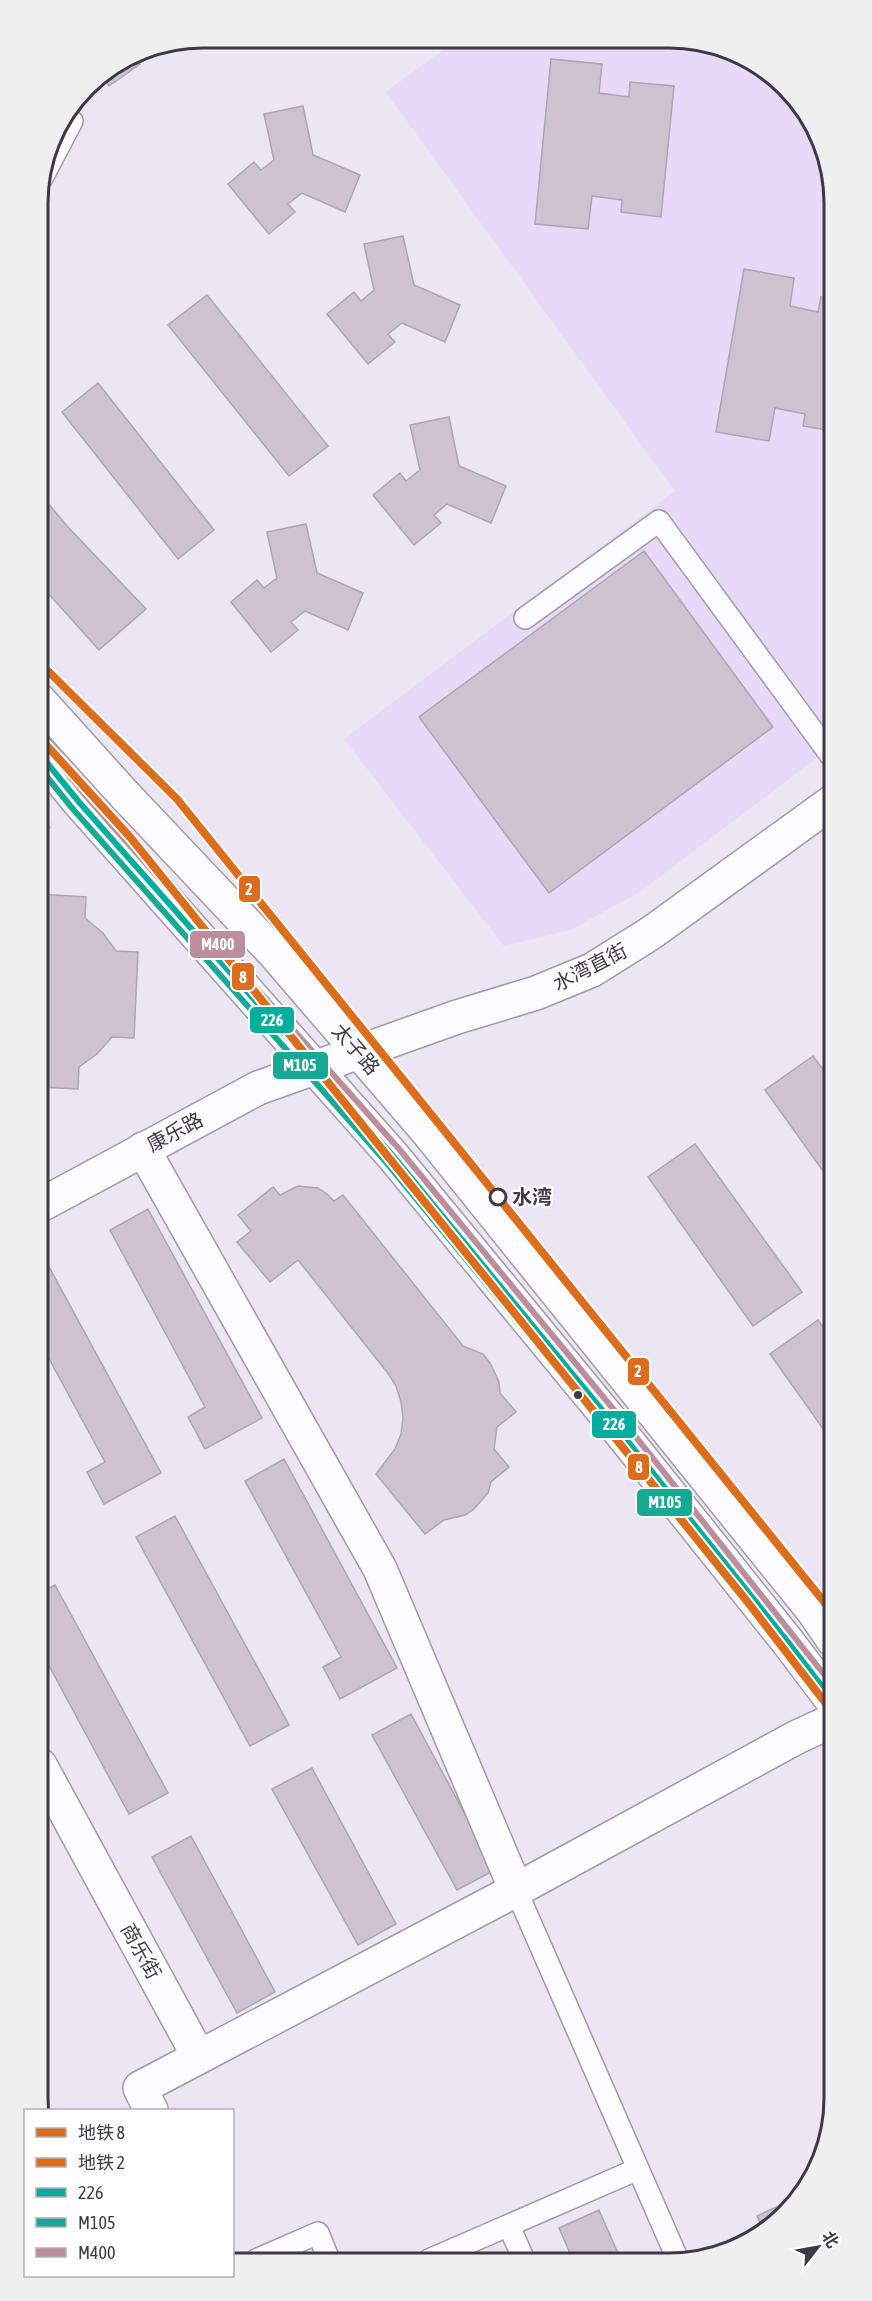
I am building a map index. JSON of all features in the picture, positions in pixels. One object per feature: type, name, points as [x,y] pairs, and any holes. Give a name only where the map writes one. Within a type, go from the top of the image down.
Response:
[{"type":"street","name":"太子路","points":[[48,710],[275,954],[358,1051],[456,1167],[824,1627]]},
{"type":"street","points":[[48,764],[413,1180],[621,1433],[789,1642],[824,1690]]},
{"type":"street","name":"水湾直街","points":[[314,1067],[457,1017],[536,993],[592,970],[651,933],[824,808]]},
{"type":"street","name":"康乐路","points":[[48,1201],[258,1088],[314,1067]]},
{"type":"street","points":[[143,1149],[380,1569],[516,1890]]},
{"type":"street","points":[[150,2109],[140,2088],[824,1725]]},
{"type":"street","name":"商乐街","points":[[48,1780],[199,2057]]},
{"type":"lane","points":[[61,143],[71,123]]},
{"type":"lane","points":[[525,618],[659,521],[824,746]]},
{"type":"lane","points":[[516,1890],[675,2253]]},
{"type":"lane","points":[[445,2253],[638,2169]]},
{"type":"lane","points":[[509,2226],[521,2253]]},
{"type":"lane","points":[[273,2253],[318,2234],[326,2253]]},
{"type":"shaded area","points":[[446,48],[679,48],[699,51],[737,64],[779,93],[803,126],[812,144],[821,173],[824,193],[824,752],[640,892],[570,930],[504,946],[344,739],[675,491],[386,92]]},
{"type":"building","points":[[551,59],[602,64],[599,93],[629,97],[630,82],[674,86],[661,217],[621,212],[622,200],[592,196],[588,229],[535,224]]},
{"type":"building","points":[[139,62],[140,64],[109,86],[107,82],[117,74]]},
{"type":"building","points":[[303,106],[313,155],[360,175],[345,212],[302,193],[288,204],[295,212],[269,234],[228,184],[254,162],[261,170],[274,160],[264,114]]},
{"type":"building","points":[[403,236],[414,285],[460,305],[445,342],[402,323],[388,334],[395,342],[368,364],[327,314],[354,292],[361,301],[374,290],[364,244]]},
{"type":"building","points":[[744,269],[794,278],[790,306],[818,312],[821,297],[824,298],[824,430],[803,426],[805,414],[775,408],[769,441],[716,432]]},
{"type":"building","points":[[207,295],[328,446],[289,476],[168,325]]},
{"type":"building","points":[[98,383],[214,530],[178,559],[62,412]]},
{"type":"building","points":[[449,417],[459,466],[506,486],[491,523],[447,504],[434,515],[441,523],[414,545],[373,495],[400,473],[406,481],[420,470],[410,425]]},
{"type":"building","points":[[48,503],[146,609],[99,650],[48,593]]},
{"type":"building","points":[[306,524],[317,573],[363,593],[348,630],[305,611],[291,622],[298,630],[271,652],[231,602],[257,580],[264,588],[277,578],[267,532]]},
{"type":"building","points":[[644,551],[773,727],[549,893],[419,717]]},
{"type":"building","points":[[48,895],[86,897],[85,918],[103,933],[116,951],[138,952],[134,1038],[112,1037],[97,1054],[79,1067],[78,1089],[48,1087]]},
{"type":"building","points":[[813,1056],[824,1071],[824,1172],[765,1090]]},
{"type":"building","points":[[695,1144],[802,1292],[753,1326],[648,1177]]},
{"type":"building","points":[[298,1186],[318,1188],[334,1201],[343,1195],[463,1346],[483,1354],[499,1382],[500,1393],[516,1412],[497,1427],[494,1449],[509,1467],[491,1482],[488,1493],[474,1509],[465,1515],[444,1520],[425,1534],[376,1474],[395,1449],[401,1434],[403,1418],[396,1386],[387,1372],[298,1260],[270,1282],[237,1242],[251,1231],[238,1215],[273,1187],[280,1195]]},
{"type":"building","points":[[148,1209],[262,1418],[205,1449],[188,1417],[205,1407],[110,1230]]},
{"type":"building","points":[[48,1265],[161,1473],[104,1504],[87,1472],[105,1462],[48,1357]]},
{"type":"building","points":[[818,1320],[824,1328],[824,1430],[770,1354]]},
{"type":"building","points":[[284,1459],[397,1668],[340,1699],[323,1667],[341,1657],[245,1481]]},
{"type":"building","points":[[175,1516],[289,1725],[250,1746],[136,1537]]},
{"type":"building","points":[[55,1585],[168,1793],[129,1814],[48,1664],[48,1589]]},
{"type":"building","points":[[411,1714],[495,1870],[457,1890],[372,1735]]},
{"type":"building","points":[[312,1768],[396,1924],[358,1945],[272,1789]]},
{"type":"building","points":[[191,1836],[275,1992],[237,2013],[152,1857]]},
{"type":"building","points":[[779,2206],[760,2223],[757,2216]]},
{"type":"building","points":[[599,2210],[618,2253],[570,2253],[559,2228]]},
{"type":"metro line","name":"2","points":[[48,671],[177,799],[824,1602]]},
{"type":"metro line","name":"8","points":[[48,747],[130,837],[746,1600],[824,1701]]},
{"type":"transit line","name":"M400","points":[[48,749],[86,796],[400,1150],[628,1427],[824,1674]]},
{"type":"transit line","name":"226","points":[[48,764],[79,802],[393,1156],[621,1433],[824,1689]]},
{"type":"transit line","name":"M105","points":[[48,778],[386,1162],[614,1439],[824,1704]]},
{"type":"place","name":"水湾","points":[[498,1197]]}]
